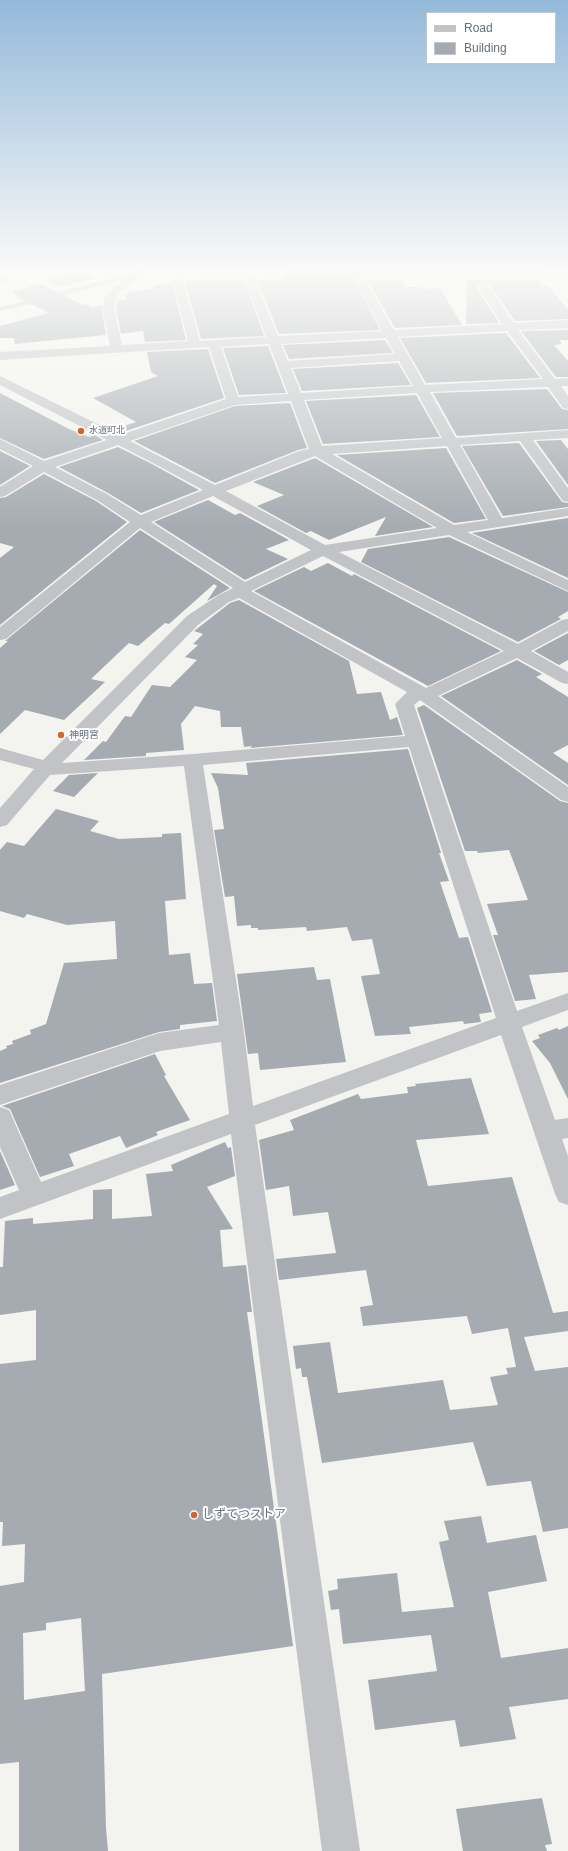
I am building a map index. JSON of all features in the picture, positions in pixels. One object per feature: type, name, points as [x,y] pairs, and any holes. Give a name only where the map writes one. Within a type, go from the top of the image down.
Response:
[{"type":"street","points":[[218,356],[233,401]]},
{"type":"street","points":[[280,356],[317,451],[453,529],[462,536],[568,586]]},
{"type":"street","points":[[531,356],[568,405]]},
{"type":"street","points":[[283,365],[404,358],[497,523]]},
{"type":"street","points":[[0,380],[518,651],[568,679]]},
{"type":"street","points":[[0,493],[43,466],[233,401],[422,389],[568,382]]},
{"type":"street","points":[[0,635],[140,521],[304,454],[317,451],[568,434]]},
{"type":"street","points":[[524,437],[568,498]]},
{"type":"street","points":[[0,443],[102,497],[241,590],[422,694],[568,796]]},
{"type":"street","points":[[0,821],[46,769],[193,620],[223,599],[323,550],[568,512]]},
{"type":"street","points":[[568,624],[518,651],[422,694],[404,704],[509,1023],[558,1130],[568,1194]]},
{"type":"street","points":[[0,754],[46,769],[193,760],[417,741]]},
{"type":"street","points":[[193,760],[232,1032],[242,1120],[341,1851]]},
{"type":"street","points":[[0,1208],[568,1002]]},
{"type":"street","points":[[0,1095],[160,1042],[232,1032]]},
{"type":"street","points":[[0,1117],[34,1195]]},
{"type":"building","points":[[148,356],[210,356],[224,398],[120,433],[112,430],[136,422],[93,398],[158,376],[151,372]]},
{"type":"building","points":[[226,356],[272,356],[286,393],[239,395]]},
{"type":"building","points":[[288,356],[334,356],[289,359]]},
{"type":"building","points":[[411,356],[524,356],[540,378],[426,383]]},
{"type":"building","points":[[540,356],[564,356],[568,361],[568,377],[556,377]]},
{"type":"building","points":[[398,363],[411,385],[302,391],[293,369]]},
{"type":"building","points":[[547,389],[562,409],[568,410],[568,429],[457,436],[433,393]]},
{"type":"building","points":[[0,393],[69,429],[89,437],[95,435],[103,440],[44,459],[0,438]]},
{"type":"building","points":[[416,395],[440,437],[323,444],[306,401]]},
{"type":"building","points":[[290,403],[307,448],[298,450],[215,483],[134,441],[235,406]]},
{"type":"building","points":[[561,440],[568,449],[568,485],[536,441]]},
{"type":"building","points":[[519,443],[562,502],[568,503],[568,507],[503,516],[462,446]]},
{"type":"building","points":[[118,447],[199,490],[141,513],[108,493],[59,467]]},
{"type":"building","points":[[446,448],[486,519],[454,523],[337,455]]},
{"type":"building","points":[[0,451],[30,466],[0,485]]},
{"type":"building","points":[[315,458],[433,527],[375,536],[386,517],[329,540],[311,531],[306,533],[257,506],[284,495],[253,482]]},
{"type":"building","points":[[44,474],[96,501],[127,522],[0,625],[0,558],[14,547],[0,543],[0,498],[6,497]]},
{"type":"building","points":[[208,500],[235,515],[240,513],[289,540],[266,549],[288,559],[245,580],[154,522]]},
{"type":"building","points":[[568,518],[568,578],[472,533]]},
{"type":"building","points":[[140,530],[230,588],[207,601],[217,586],[214,584],[169,624],[165,623],[138,646],[129,643],[91,679],[105,682],[64,720],[25,710],[0,734],[0,648],[8,641],[5,641]]},
{"type":"building","points":[[449,537],[568,592],[568,611],[558,617],[561,619],[518,642],[361,562],[368,549]]},
{"type":"building","points":[[328,563],[352,576],[354,574],[501,651],[428,686],[254,591],[304,567],[311,571]]},
{"type":"building","points":[[239,600],[349,661],[357,694],[381,692],[390,720],[397,717],[403,735],[250,748],[252,746],[244,747],[241,727],[221,727],[220,711],[195,706],[181,724],[184,750],[146,753],[146,756],[84,760],[103,741],[106,742],[125,716],[131,717],[152,685],[170,687],[197,660],[185,657],[198,645],[193,644],[203,634],[194,631],[230,603]]},
{"type":"building","points":[[568,633],[568,660],[559,665],[534,651]]},
{"type":"building","points":[[517,660],[542,674],[536,677],[568,697],[568,745],[553,753],[568,763],[568,785],[441,696]]},
{"type":"building","points":[[424,705],[560,801],[568,803],[568,972],[529,975],[536,999],[515,1001],[493,935],[498,935],[487,904],[528,900],[509,850],[478,853],[477,851],[465,851],[417,708]]},
{"type":"building","points":[[408,749],[441,853],[439,853],[449,881],[440,882],[459,938],[468,937],[492,1012],[479,1014],[481,1022],[464,1024],[463,1021],[409,1027],[411,1034],[375,1036],[361,976],[380,974],[372,939],[352,941],[347,927],[307,931],[306,927],[258,930],[258,928],[251,928],[251,925],[237,926],[234,896],[225,897],[214,830],[224,829],[218,788],[211,773],[248,775],[246,763]]},
{"type":"building","points":[[98,773],[74,797],[53,791],[69,775]]},
{"type":"building","points":[[56,809],[99,821],[90,831],[119,839],[162,837],[162,834],[181,833],[186,899],[165,901],[169,955],[190,953],[194,984],[212,983],[217,1021],[180,1025],[180,1029],[159,1032],[0,1083],[0,1051],[7,1048],[6,1046],[13,1044],[12,1041],[31,1034],[30,1030],[46,1024],[64,963],[117,959],[115,921],[67,925],[27,914],[24,918],[0,911],[0,850],[7,842],[24,846]]},
{"type":"building","points":[[314,967],[317,980],[330,979],[346,1062],[260,1070],[258,1053],[248,1054],[237,974]]},
{"type":"building","points":[[568,1026],[568,1099],[550,1063],[532,1041],[540,1038],[538,1035],[557,1028],[559,1030]]},
{"type":"building","points":[[155,1054],[166,1075],[164,1076],[190,1120],[156,1132],[158,1135],[126,1148],[120,1136],[69,1154],[74,1166],[40,1177],[10,1109],[2,1106]]},
{"type":"building","points":[[471,1078],[489,1134],[416,1140],[428,1186],[512,1177],[553,1313],[568,1311],[568,1331],[524,1337],[535,1371],[568,1367],[568,1528],[543,1532],[531,1481],[487,1486],[473,1442],[322,1463],[307,1377],[302,1377],[301,1368],[296,1369],[293,1346],[330,1342],[338,1393],[443,1380],[450,1410],[498,1405],[490,1377],[508,1374],[506,1368],[516,1367],[508,1328],[472,1334],[467,1316],[363,1326],[360,1307],[373,1305],[366,1270],[279,1280],[276,1259],[336,1253],[328,1212],[293,1216],[289,1186],[266,1190],[259,1140],[294,1130],[290,1120],[358,1094],[361,1099],[408,1093],[407,1087],[416,1086],[415,1084]]},
{"type":"building","points":[[225,1142],[228,1148],[231,1147],[235,1176],[207,1187],[233,1229],[220,1230],[223,1267],[246,1265],[252,1312],[247,1312],[293,1646],[102,1674],[106,1828],[108,1851],[19,1851],[19,1762],[0,1764],[0,1586],[24,1582],[25,1544],[2,1546],[3,1522],[0,1522],[0,1364],[36,1360],[36,1310],[0,1315],[0,1267],[3,1267],[5,1221],[33,1218],[33,1224],[93,1219],[93,1190],[112,1189],[112,1219],[152,1216],[146,1174],[173,1171],[171,1165]],"holes":[[[81,1618],[85,1691],[24,1700],[23,1633],[46,1630],[46,1623]]]},
{"type":"building","points":[[0,1151],[15,1185],[0,1190]]},
{"type":"building","points":[[481,1516],[487,1543],[536,1535],[547,1581],[488,1592],[501,1658],[568,1648],[568,1699],[509,1707],[516,1739],[460,1747],[455,1720],[375,1730],[368,1680],[437,1671],[431,1635],[343,1644],[339,1609],[331,1610],[328,1591],[338,1589],[337,1579],[397,1573],[402,1612],[454,1607],[439,1542],[449,1540],[444,1521]]},
{"type":"building","points":[[542,1798],[552,1844],[545,1845],[547,1851],[463,1851],[456,1809]]},
{"type":"place","name":"水道町北","points":[[81,431]]},
{"type":"place","name":"神明宮","points":[[61,735]]},
{"type":"place","name":"しずてつストア","points":[[194,1515]]}]
